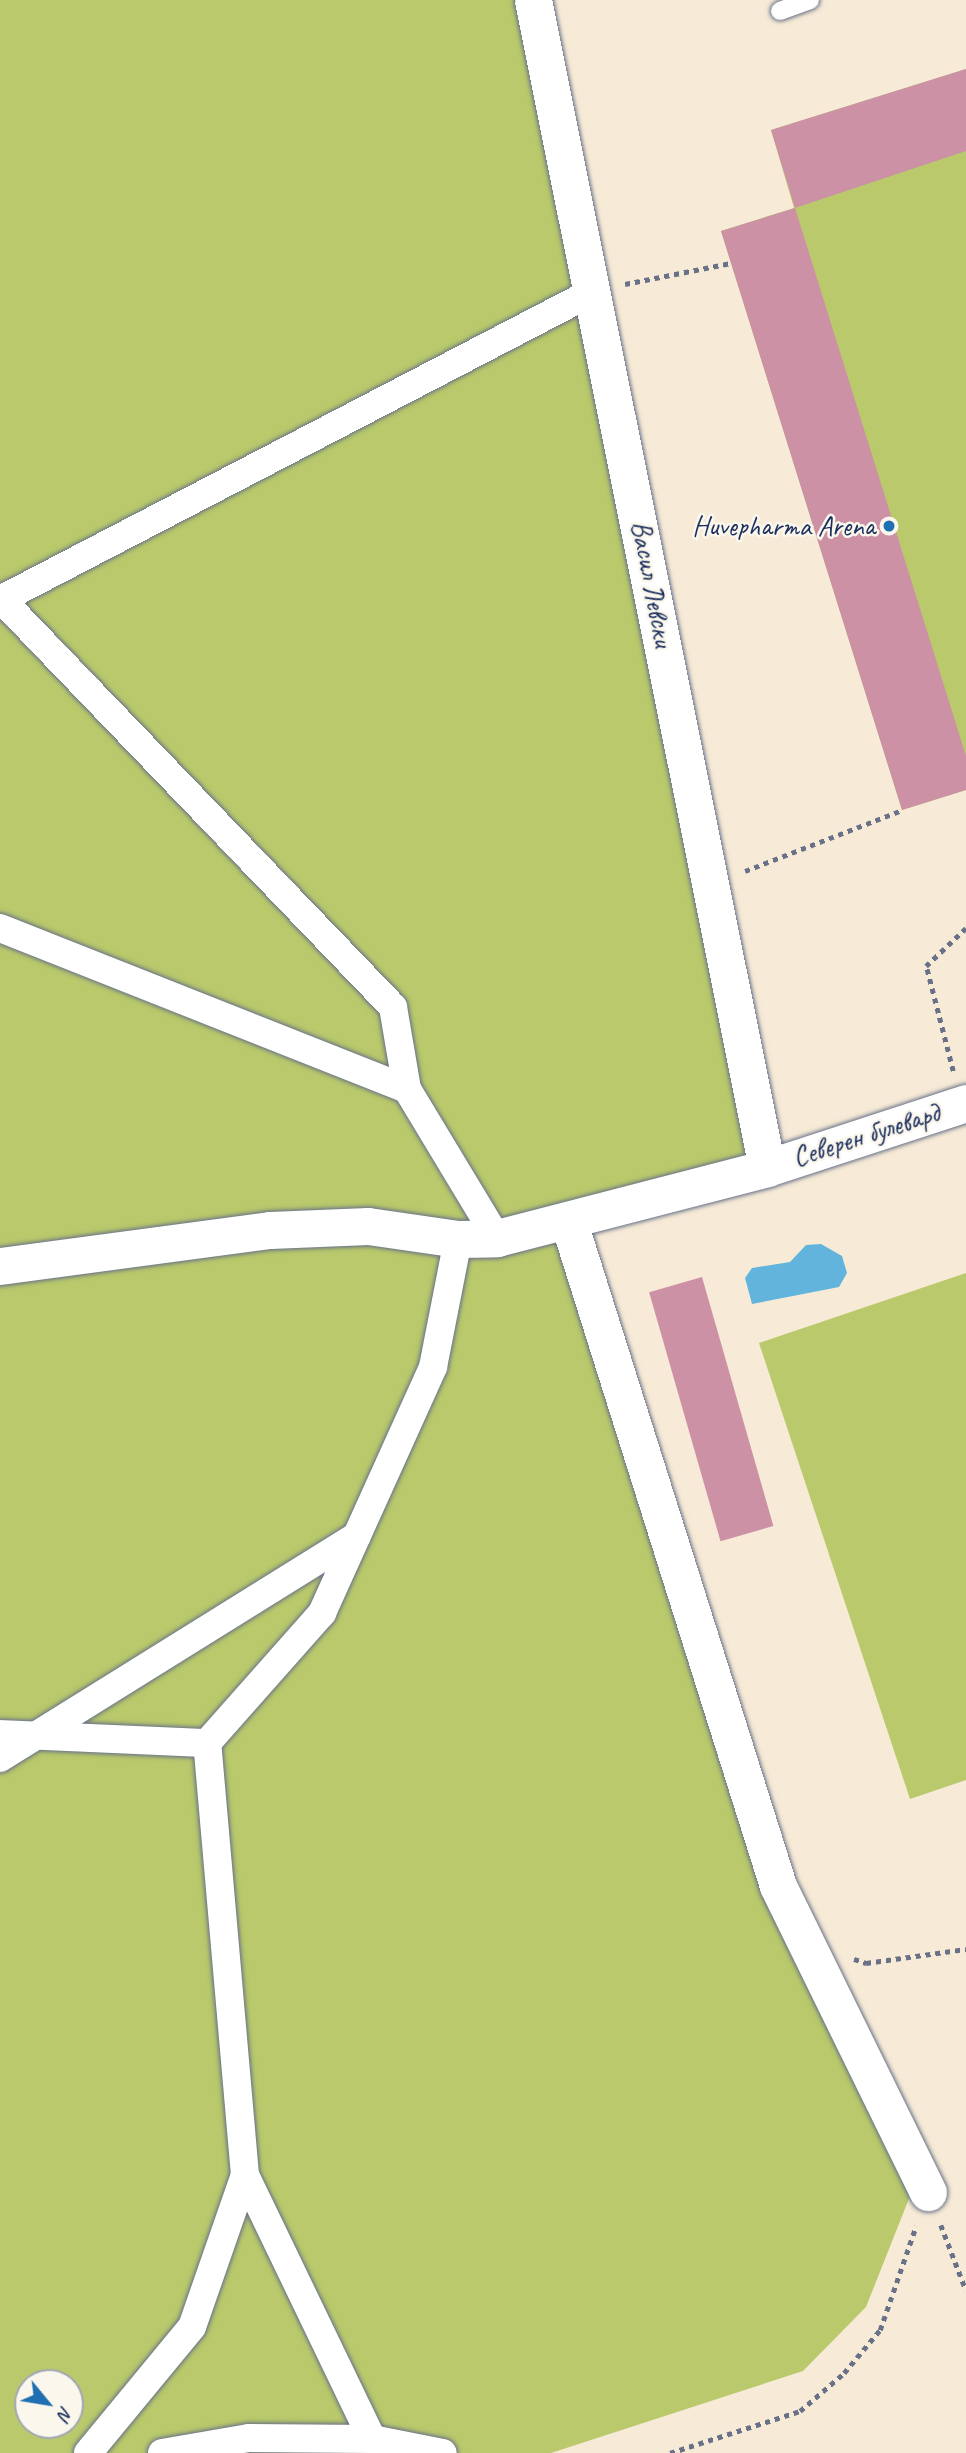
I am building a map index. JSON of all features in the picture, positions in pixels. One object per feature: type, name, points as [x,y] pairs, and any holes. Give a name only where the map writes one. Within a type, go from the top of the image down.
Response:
[{"type":"street","name":"Васил Левски","points":[[533,0],[594,291],[767,1168]]},
{"type":"street","points":[[497,1238],[407,1089],[393,1007],[1,599],[594,291]]},
{"type":"street","points":[[0,928],[407,1089]]},
{"type":"street","name":"Северен булевард","points":[[0,1266],[270,1230],[368,1226],[457,1239],[497,1238],[569,1223],[767,1168],[964,1103]]},
{"type":"street","points":[[569,1223],[778,1886],[928,2192]]},
{"type":"street","points":[[372,2439],[245,2175],[207,1743],[322,1613],[433,1367],[457,1239]]},
{"type":"street","points":[[0,1758],[357,1536]]},
{"type":"street","points":[[0,1734],[32,1738],[207,1743]]},
{"type":"street","points":[[88,2453],[192,2327],[245,2175]]},
{"type":"street","points":[[162,2453],[249,2438],[372,2439],[443,2453]]},
{"type":"lane","points":[[780,10],[810,0]]},
{"type":"path","points":[[594,291],[731,263]]},
{"type":"path","points":[[712,884],[902,810]]},
{"type":"path","points":[[964,1103],[926,966],[966,928]]},
{"type":"path","points":[[804,1940],[866,1963],[966,1949]]},
{"type":"path","points":[[928,2192],[966,2290]]},
{"type":"path","points":[[670,2453],[800,2411],[844,2374],[880,2330],[928,2192]]},
{"type":"green space","points":[[0,0],[524,0],[769,1152],[555,1216],[765,1887],[910,2196],[866,2307],[803,2371],[551,2453],[0,2453]]},
{"type":"green space","name":"Huvepharma Arena","points":[[966,69],[966,790],[902,810],[721,231],[794,208],[771,130]]},
{"type":"green space","points":[[966,1273],[966,1780],[910,1799],[759,1343]]},
{"type":"water","points":[[821,1244],[842,1256],[847,1273],[839,1287],[752,1304],[745,1278],[752,1268],[790,1262],[806,1245]]},
{"type":"building","points":[[966,69],[966,151],[795,208],[771,130]]},
{"type":"building","points":[[795,208],[966,756],[966,790],[902,810],[721,231]]},
{"type":"building","points":[[702,1277],[773,1526],[721,1541],[649,1292]]},
{"type":"place","name":"Huvepharma Arena","points":[[889,526]]}]
